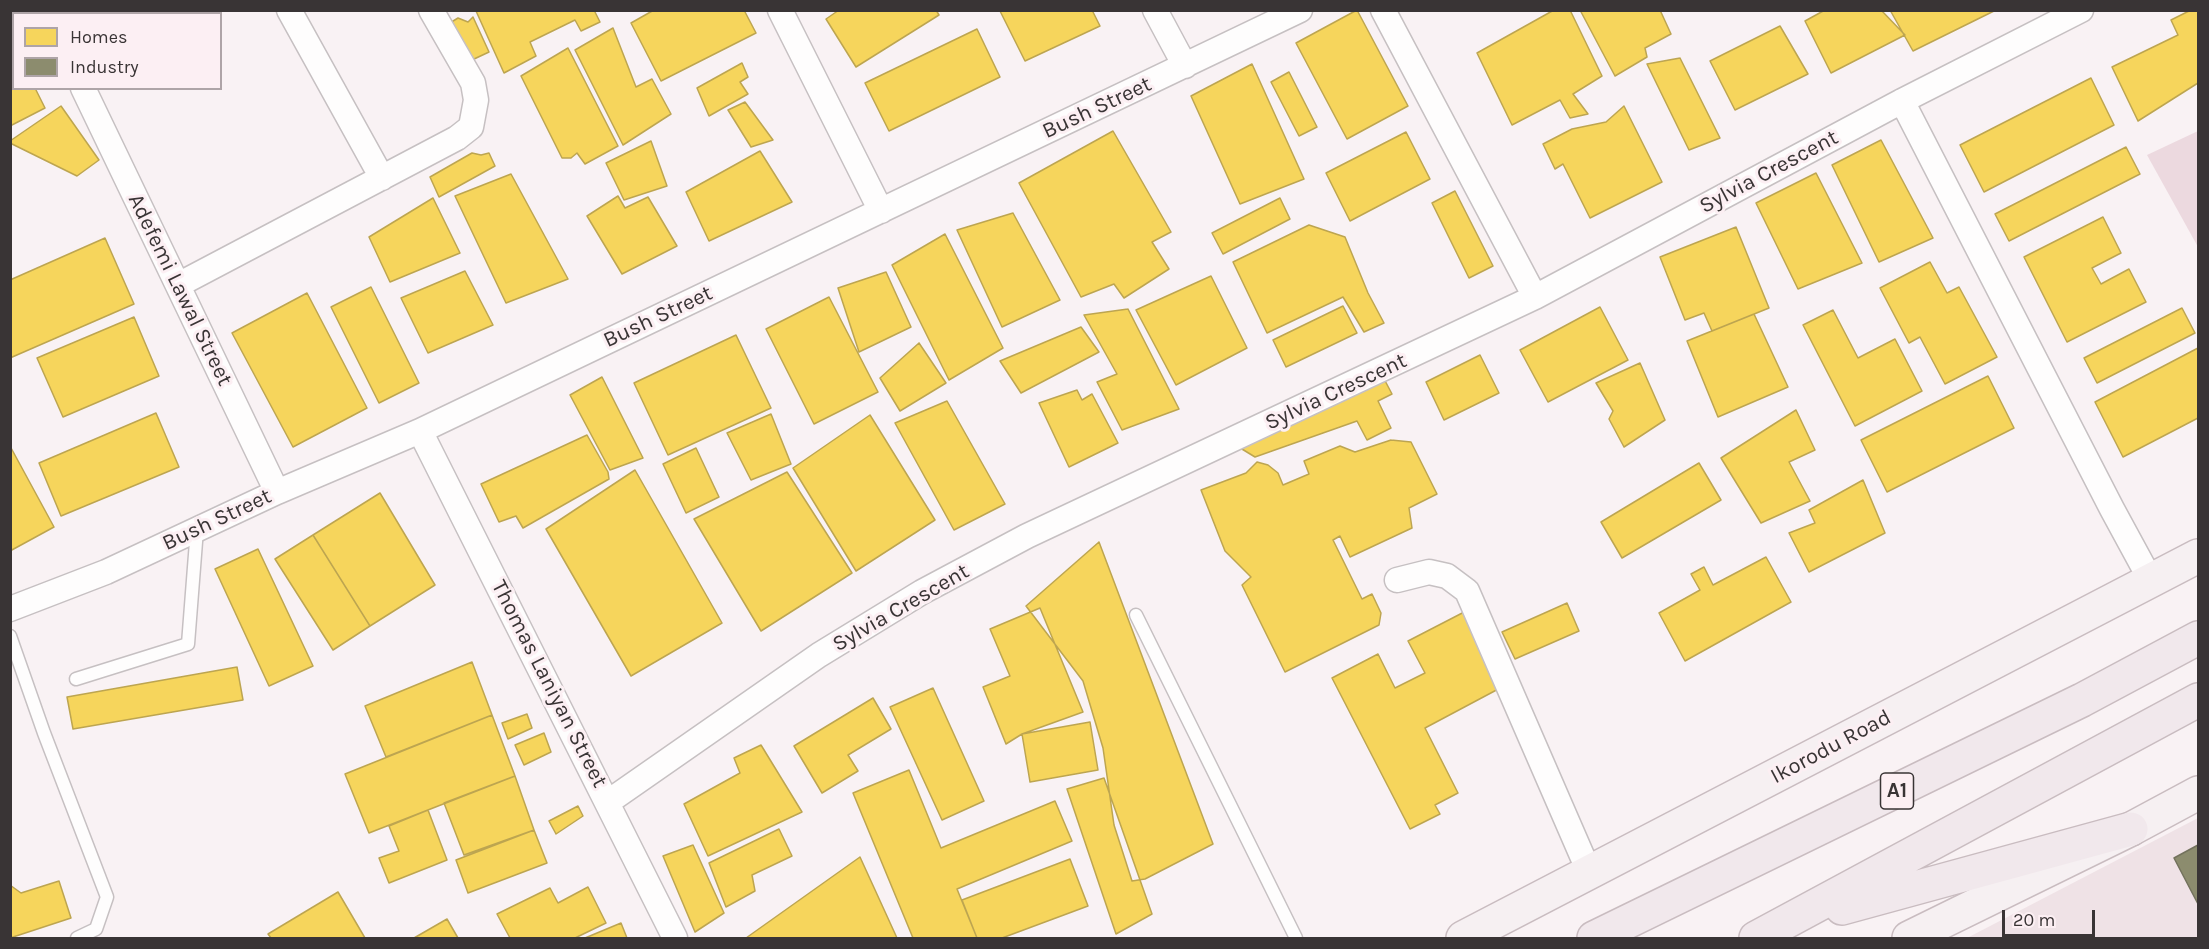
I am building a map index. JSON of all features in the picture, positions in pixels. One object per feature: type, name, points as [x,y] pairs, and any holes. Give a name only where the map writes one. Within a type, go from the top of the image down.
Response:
[{"type":"highway","name":"A1","points":[[1594,939],[2082,700],[2199,638]]},
{"type":"highway","points":[[1756,939],[2199,700]]},
{"type":"highway","points":[[1785,924],[2131,829]]},
{"type":"main road","name":"Ikorodu Road","points":[[1463,939],[2150,579],[2199,556]]},
{"type":"main road","points":[[1909,939],[2199,793]]},
{"type":"street","points":[[290,10],[382,178]]},
{"type":"street","points":[[178,285],[457,138],[471,127],[476,100],[473,83],[431,10]]},
{"type":"street","points":[[780,10],[881,212]]},
{"type":"street","points":[[1155,10],[1185,66]]},
{"type":"street","name":"Bush Street","points":[[10,609],[106,572],[277,492],[420,431],[1300,10]]},
{"type":"street","points":[[1383,10],[1535,297]]},
{"type":"street","name":"Sylvia Crescent","points":[[608,802],[819,656],[922,592],[1027,536],[1535,297],[1902,101],[2081,10]]},
{"type":"street","name":"Adefemi Lawal Street","points":[[84,90],[277,492]]},
{"type":"street","points":[[1902,101],[2150,579]]},
{"type":"street","name":"Thomas Laniyan Street","points":[[420,431],[675,939]]},
{"type":"street","points":[[1397,580],[1430,572],[1448,576],[1467,591],[1590,874]]},
{"type":"lane","points":[[76,679],[188,644],[198,529]]},
{"type":"lane","points":[[1136,615],[1296,939]]},
{"type":"lane","points":[[10,636],[44,733],[107,897],[96,929],[77,939]]},
{"type":"shaded area","points":[[2198,131],[2198,247],[2147,155]]},
{"type":"shaded area","points":[[2198,818],[2198,938],[1967,938]]},
{"type":"building: Homes","points":[[78,10],[97,10],[94,12],[79,12]]},
{"type":"building: Homes","points":[[594,10],[600,22],[581,31],[575,20],[530,42],[536,56],[504,73],[476,11]]},
{"type":"building: Homes","points":[[654,10],[744,10],[756,33],[661,81],[631,23]]},
{"type":"building: Homes","points":[[839,10],[936,10],[939,15],[856,67],[826,19]]},
{"type":"building: Homes","points":[[1092,10],[1100,26],[1025,61],[1000,11]]},
{"type":"building: Homes","points":[[1357,10],[1408,106],[1347,139],[1296,43]]},
{"type":"building: Homes","points":[[1554,10],[1570,10],[1602,76],[1573,94],[1588,114],[1570,118],[1560,100],[1512,125],[1477,53]]},
{"type":"building: Homes","points":[[1580,10],[1660,10],[1671,34],[1645,48],[1647,57],[1615,76]]},
{"type":"building: Homes","points":[[1825,10],[1881,10],[1905,35],[1831,73],[1805,21]]},
{"type":"building: Homes","points":[[1890,10],[1996,10],[1913,51]]},
{"type":"building: Homes","points":[[2191,10],[2198,10],[2198,83],[2138,121],[2112,67],[2178,35],[2171,20]]},
{"type":"building: Homes","points":[[473,17],[489,52],[472,60],[445,26],[458,18],[468,22]]},
{"type":"building: Homes","points":[[1780,26],[1808,74],[1735,110],[1710,61]]},
{"type":"building: Homes","points":[[613,28],[636,87],[652,79],[671,114],[623,145],[575,50]]},
{"type":"building: Homes","points":[[977,29],[1000,77],[889,131],[865,83]]},
{"type":"building: Homes","points":[[10,42],[12,44],[12,90],[36,90],[45,108],[10,126]]},
{"type":"building: Homes","points":[[568,48],[618,146],[585,164],[577,153],[571,158],[562,158],[521,76]]},
{"type":"building: Homes","points":[[1680,58],[1720,138],[1689,150],[1647,64]]},
{"type":"building: Homes","points":[[742,63],[748,77],[740,82],[748,94],[709,116],[697,88]]},
{"type":"building: Homes","points":[[1252,64],[1304,179],[1240,204],[1191,96]]},
{"type":"building: Homes","points":[[1289,72],[1317,127],[1299,136],[1271,82]]},
{"type":"building: Homes","points":[[2091,78],[2114,125],[1984,192],[1960,145]]},
{"type":"building: Homes","points":[[745,102],[773,140],[751,147],[728,110]]},
{"type":"building: Homes","points":[[61,106],[99,160],[77,176],[10,143]]},
{"type":"building: Homes","points":[[1624,106],[1662,182],[1590,218],[1563,164],[1555,169],[1543,144],[1572,129],[1606,122]]},
{"type":"building: Homes","points":[[1113,131],[1171,232],[1152,242],[1169,269],[1124,298],[1114,284],[1081,297],[1019,183]]},
{"type":"building: Homes","points":[[1406,132],[1430,179],[1350,221],[1326,173]]},
{"type":"building: Homes","points":[[1881,140],[1933,238],[1879,262],[1832,165]]},
{"type":"building: Homes","points":[[651,141],[667,186],[624,200],[606,163]]},
{"type":"building: Homes","points":[[2126,147],[2140,174],[2009,241],[1995,214]]},
{"type":"building: Homes","points":[[760,151],[792,202],[709,241],[686,192]]},
{"type":"building: Homes","points":[[472,153],[481,155],[489,153],[495,166],[439,197],[430,177]]},
{"type":"building: Homes","points":[[1816,173],[1862,263],[1798,289],[1756,203]]},
{"type":"building: Homes","points":[[511,174],[568,279],[506,303],[455,196]]},
{"type":"building: Homes","points":[[1455,191],[1493,266],[1469,278],[1432,203]]},
{"type":"building: Homes","points":[[618,196],[625,208],[648,197],[677,246],[622,274],[587,216]]},
{"type":"building: Homes","points":[[433,198],[460,253],[390,282],[369,237]]},
{"type":"building: Homes","points":[[1280,198],[1290,219],[1223,254],[1212,233]]},
{"type":"building: Homes","points":[[1013,213],[1060,300],[1002,327],[957,230]]},
{"type":"building: Homes","points":[[2103,217],[2121,253],[2092,268],[2101,284],[2129,269],[2146,302],[2067,342],[2024,257]]},
{"type":"building: Homes","points":[[1309,225],[1345,237],[1368,293],[1384,323],[1364,332],[1343,297],[1267,333],[1233,262]]},
{"type":"building: Homes","points":[[1736,227],[1769,308],[1712,331],[1704,313],[1685,320],[1660,257]]},
{"type":"building: Homes","points":[[945,234],[1003,348],[949,380],[892,265]]},
{"type":"building: Homes","points":[[105,238],[134,304],[10,358],[10,280]]},
{"type":"building: Homes","points":[[1930,262],[1947,293],[1959,287],[1997,357],[1945,384],[1920,337],[1909,343],[1880,288]]},
{"type":"building: Homes","points":[[465,271],[493,325],[428,353],[401,298]]},
{"type":"building: Homes","points":[[886,272],[911,327],[859,352],[838,288]]},
{"type":"building: Homes","points":[[1211,276],[1247,348],[1176,385],[1136,310]]},
{"type":"building: Homes","points":[[371,287],[419,383],[379,403],[331,307]]},
{"type":"building: Homes","points":[[307,293],[367,408],[293,447],[232,333]]},
{"type":"building: Homes","points":[[829,297],[878,392],[814,424],[766,329]]},
{"type":"building: Homes","points":[[1343,306],[1357,333],[1286,367],[1273,340]]},
{"type":"building: Homes","points":[[1600,307],[1628,360],[1548,402],[1520,350]]},
{"type":"building: Homes","points":[[2182,308],[2195,333],[2097,383],[2084,358]]},
{"type":"building: Homes","points":[[1128,309],[1179,409],[1122,430],[1097,382],[1117,374],[1084,315]]},
{"type":"building: Homes","points":[[1833,310],[1858,358],[1895,339],[1922,391],[1855,426],[1803,325]]},
{"type":"building: Homes","points":[[1754,314],[1788,387],[1718,417],[1687,341]]},
{"type":"building: Homes","points":[[134,317],[159,376],[63,417],[37,358]]},
{"type":"building: Homes","points":[[1081,327],[1099,352],[1021,393],[1000,361]]},
{"type":"building: Homes","points":[[736,335],[771,408],[668,455],[634,383]]},
{"type":"building: Homes","points":[[919,343],[946,383],[900,411],[880,378]]},
{"type":"building: Homes","points":[[2198,348],[2198,418],[2123,457],[2095,402]]},
{"type":"building: Homes","points":[[1480,355],[1499,393],[1444,420],[1426,382]]},
{"type":"building: Homes","points":[[1640,363],[1665,420],[1624,447],[1609,419],[1613,411],[1596,383]]},
{"type":"building: Homes","points":[[1382,375],[1392,394],[1378,401],[1391,428],[1367,440],[1357,421],[1255,457],[1237,446]]},
{"type":"building: Homes","points":[[1988,376],[2014,428],[1887,492],[1861,440]]},
{"type":"building: Homes","points":[[602,377],[643,458],[610,470],[570,395]]},
{"type":"building: Homes","points":[[1077,390],[1082,400],[1092,394],[1118,443],[1069,467],[1039,403]]},
{"type":"building: Homes","points":[[947,401],[1005,504],[954,530],[895,423]]},
{"type":"building: Homes","points":[[1796,410],[1815,450],[1789,462],[1810,501],[1761,523],[1721,458]]},
{"type":"building: Homes","points":[[156,413],[179,467],[61,516],[39,463]]},
{"type":"building: Homes","points":[[771,414],[791,464],[751,480],[727,433]]},
{"type":"building: Homes","points":[[870,415],[935,520],[856,571],[793,468]]},
{"type":"building: Homes","points":[[587,435],[608,472],[609,479],[523,528],[516,516],[499,522],[481,484]]},
{"type":"building: Homes","points":[[1391,440],[1411,442],[1437,494],[1409,508],[1412,528],[1350,557],[1340,536],[1333,540],[1362,599],[1372,594],[1381,613],[1379,625],[1285,672],[1242,585],[1251,577],[1225,551],[1201,490],[1246,473],[1257,462],[1268,465],[1278,473],[1283,485],[1309,474],[1304,461],[1340,446],[1355,452]]},
{"type":"building: Homes","points":[[10,446],[54,527],[10,551]]},
{"type":"building: Homes","points":[[696,448],[719,497],[686,513],[663,464]]},
{"type":"building: Homes","points":[[1699,463],[1721,500],[1622,558],[1601,522]]},
{"type":"building: Homes","points":[[635,470],[722,623],[631,676],[546,529]]},
{"type":"building: Homes","points":[[787,472],[852,573],[761,631],[694,519]]},
{"type":"building: Homes","points":[[1863,480],[1885,533],[1809,572],[1789,533],[1815,523],[1809,510]]},
{"type":"building: Homes","points":[[380,493],[435,585],[370,626],[313,535]]},
{"type":"building: Homes","points":[[313,535],[370,626],[333,650],[275,559]]},
{"type":"building: Homes","points":[[1099,542],[1213,844],[1145,879],[1132,881],[1114,825],[1103,748],[1083,681],[1026,606]]},
{"type":"building: Homes","points":[[258,549],[313,666],[269,686],[215,569]]},
{"type":"building: Homes","points":[[1766,557],[1791,602],[1685,661],[1659,613],[1700,590],[1691,574],[1704,567],[1713,585]]},
{"type":"building: Homes","points":[[1567,603],[1579,631],[1515,659],[1502,632]]},
{"type":"building: Homes","points":[[1040,608],[1083,712],[1022,734],[1006,744],[983,687],[1010,676],[990,629]]},
{"type":"building: Homes","points":[[1470,609],[1504,686],[1425,728],[1458,793],[1435,805],[1440,814],[1410,829],[1332,678],[1378,654],[1395,688],[1425,673],[1408,641]]},
{"type":"building: Homes","points":[[472,662],[492,715],[386,757],[365,706]]},
{"type":"building: Homes","points":[[237,667],[243,700],[73,729],[67,697]]},
{"type":"building: Homes","points":[[933,688],[984,801],[942,820],[890,707]]},
{"type":"building: Homes","points":[[873,698],[891,729],[848,755],[858,771],[822,793],[794,746]]},
{"type":"building: Homes","points":[[527,714],[532,728],[508,739],[502,723]]},
{"type":"building: Homes","points":[[492,715],[515,776],[369,833],[345,774]]},
{"type":"building: Homes","points":[[1090,722],[1098,770],[1030,782],[1022,734]]},
{"type":"building: Homes","points":[[544,733],[551,752],[524,765],[515,745]]},
{"type":"building: Homes","points":[[761,745],[802,812],[708,856],[684,804],[740,773],[734,758]]},
{"type":"building: Homes","points":[[909,770],[941,848],[1055,801],[1072,841],[957,889],[977,938],[913,938],[853,793]]},
{"type":"building: Homes","points":[[515,776],[534,830],[464,855],[444,803]]},
{"type":"building: Homes","points":[[1104,778],[1152,914],[1116,934],[1067,789]]},
{"type":"building: Homes","points":[[578,806],[583,816],[556,834],[549,821]]},
{"type":"building: Homes","points":[[428,810],[447,860],[389,883],[379,858],[399,851],[389,826]]},
{"type":"building: Homes","points":[[779,829],[792,856],[752,875],[755,891],[726,907],[709,863]]},
{"type":"building: Homes","points":[[534,830],[547,863],[468,893],[456,860]]},
{"type":"building: Homes","points":[[693,845],[724,913],[695,932],[663,856]]},
{"type":"building: Homes","points":[[860,857],[897,938],[746,938]]},
{"type":"building: Homes","points":[[1070,859],[1088,906],[1002,938],[977,938],[962,900]]},
{"type":"building: Homes","points":[[59,881],[71,918],[10,938],[10,885],[21,893]]},
{"type":"building: Homes","points":[[588,887],[606,923],[575,938],[510,938],[497,914],[550,888],[558,903]]},
{"type":"building: Homes","points":[[338,892],[365,938],[271,938],[268,934]]},
{"type":"building: Homes","points":[[447,919],[458,938],[414,938]]},
{"type":"building: Homes","points":[[621,923],[627,938],[585,938]]},
{"type":"building: Industry","points":[[2198,845],[2198,904],[2174,858]]}]
